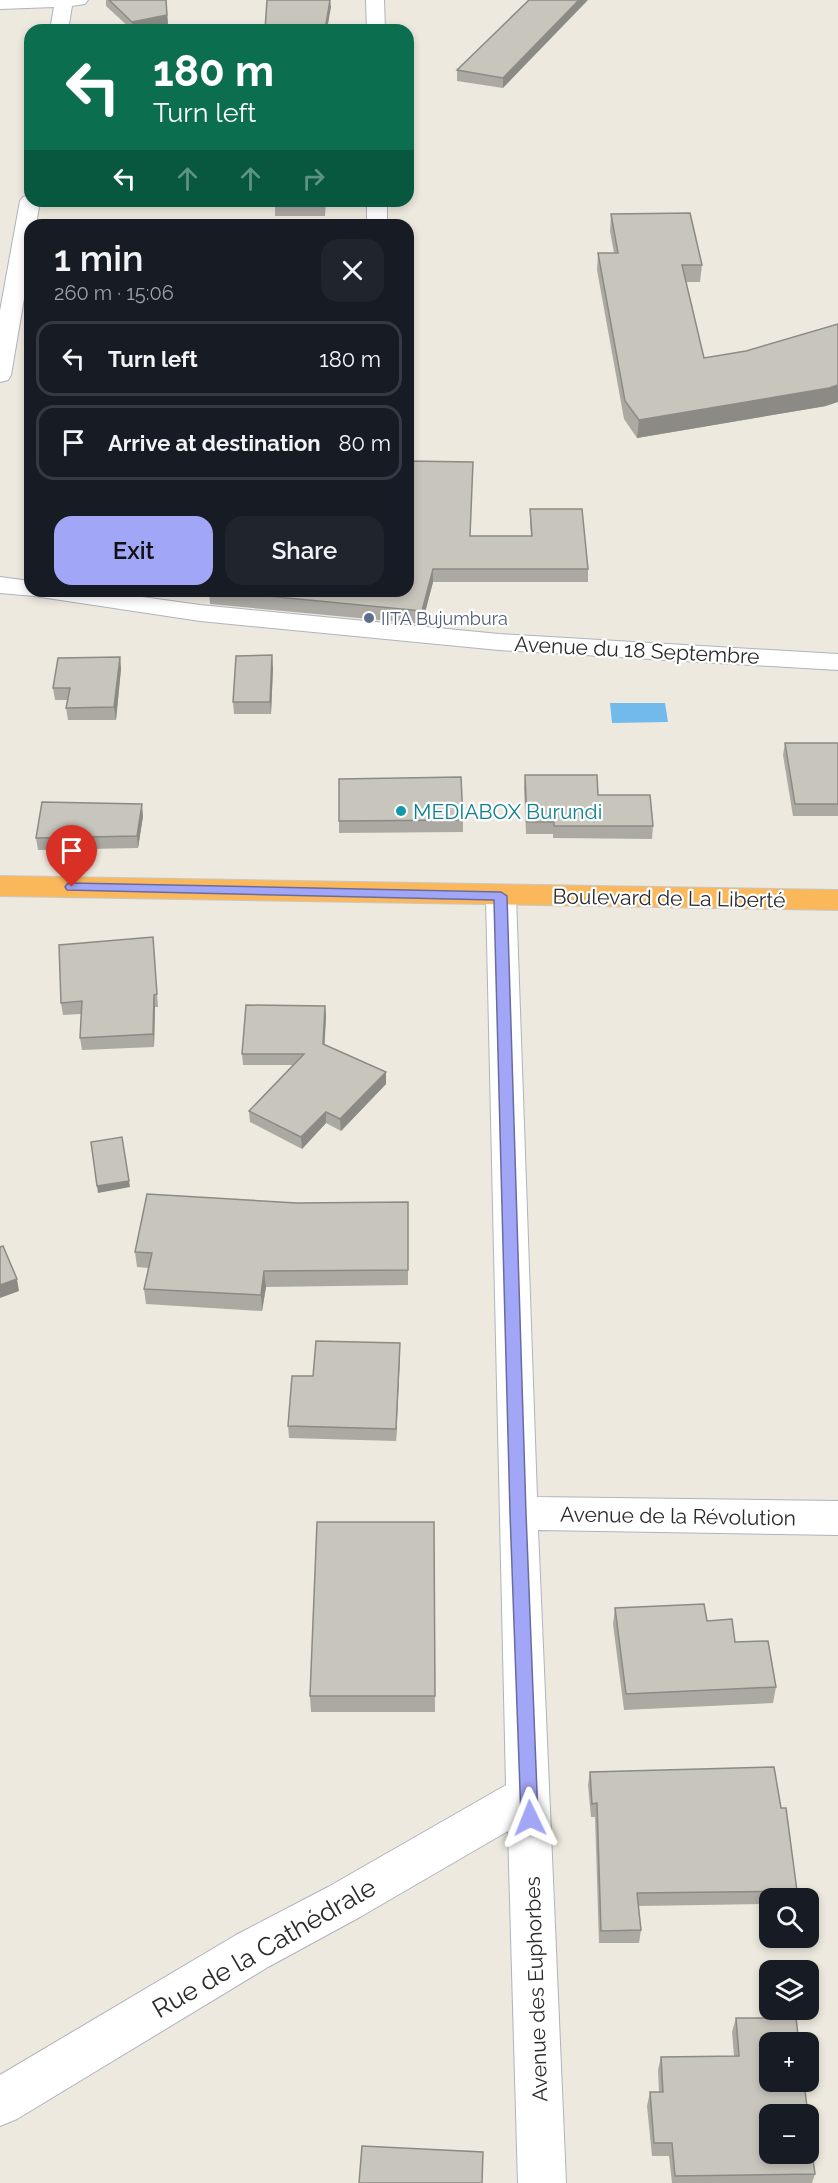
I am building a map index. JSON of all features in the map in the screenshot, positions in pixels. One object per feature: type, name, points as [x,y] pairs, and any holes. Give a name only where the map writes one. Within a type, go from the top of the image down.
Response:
[{"type":"highway","points":[[0,886],[501,896]]},
{"type":"highway","name":"Boulevard de La Liberté","points":[[501,896],[838,900]]},
{"type":"street","points":[[375,0],[376,24]]},
{"type":"street","points":[[0,4],[69,1],[60,24]]},
{"type":"street","points":[[0,252],[24,252]]},
{"type":"street","points":[[0,375],[24,261]]},
{"type":"street","points":[[0,585],[24,588]]},
{"type":"street","name":"Avenue du 18 Septembre","points":[[87,597],[200,613],[499,642],[838,662]]},
{"type":"street","name":"Avenue des Euphorbes","points":[[501,896],[518,1513],[542,2183]]},
{"type":"street","name":"Avenue de la Révolution","points":[[518,1513],[838,1518]]},
{"type":"street","name":"Rue de la Cathédrale","points":[[0,2102],[252,1951],[344,1902],[529,1795]]},
{"type":"water","points":[[610,703],[665,703],[668,722],[612,723]]},
{"type":"building","points":[[109,0],[166,0],[167,15],[132,22]]},
{"type":"building","points":[[267,0],[330,0],[326,24],[265,24]]},
{"type":"building","points":[[529,0],[579,0],[503,78],[457,70]]},
{"type":"building","points":[[690,213],[702,265],[682,265],[704,358],[746,351],[838,324],[838,385],[639,420],[625,401],[598,253],[618,253],[611,214]]},
{"type":"building","points":[[414,461],[473,462],[470,536],[532,536],[530,509],[582,509],[588,569],[433,569],[422,611],[276,597],[414,597]]},
{"type":"building","points":[[272,655],[270,702],[233,702],[236,656]]},
{"type":"building","points":[[120,657],[114,707],[66,708],[70,688],[53,688],[58,658]]},
{"type":"building","points":[[785,743],[838,743],[838,804],[795,804]]},
{"type":"building","points":[[525,775],[597,775],[598,795],[650,795],[653,826],[554,826],[554,822],[527,822]]},
{"type":"building","name":"MEDIABOX Burundi","points":[[461,777],[463,820],[339,821],[339,779]]},
{"type":"building","points":[[42,802],[142,804],[137,836],[36,838]]},
{"type":"building","points":[[153,937],[157,994],[154,995],[153,1034],[80,1038],[82,1001],[61,1003],[59,945]]},
{"type":"building","points":[[246,1005],[325,1006],[323,1044],[386,1072],[340,1119],[326,1112],[301,1137],[249,1111],[304,1054],[242,1054]]},
{"type":"building","points":[[122,1137],[129,1181],[97,1186],[91,1142]]},
{"type":"building","points":[[147,1194],[297,1203],[408,1202],[408,1270],[264,1271],[261,1295],[144,1289],[152,1253],[135,1252]]},
{"type":"building","points":[[3,1246],[17,1279],[0,1285],[0,1247]]},
{"type":"building","points":[[316,1341],[400,1343],[396,1429],[288,1426],[292,1376],[313,1376]]},
{"type":"building","points":[[317,1522],[434,1522],[435,1696],[310,1696]]},
{"type":"building","points":[[704,1604],[707,1621],[732,1619],[735,1642],[768,1641],[776,1687],[626,1694],[615,1608]]},
{"type":"building","points":[[774,1767],[781,1808],[786,1808],[797,1888],[759,1888],[759,1891],[637,1893],[641,1930],[601,1931],[597,1803],[592,1804],[590,1772]]},
{"type":"building","points":[[736,2018],[796,2020],[798,2032],[759,2032],[759,2092],[805,2092],[807,2104],[759,2104],[759,2164],[814,2164],[815,2174],[675,2176],[672,2143],[654,2143],[650,2092],[663,2092],[661,2057],[739,2056]]},
{"type":"building","points":[[362,2146],[483,2152],[482,2183],[359,2183]]},
{"type":"place","name":"IITA Bujumbura","points":[[369,618]]},
{"type":"place","name":"MEDIABOX Burundi","points":[[401,811]]},
{"type":"route","points":[[72,887],[501,896],[518,1513],[530,1818]]}]
